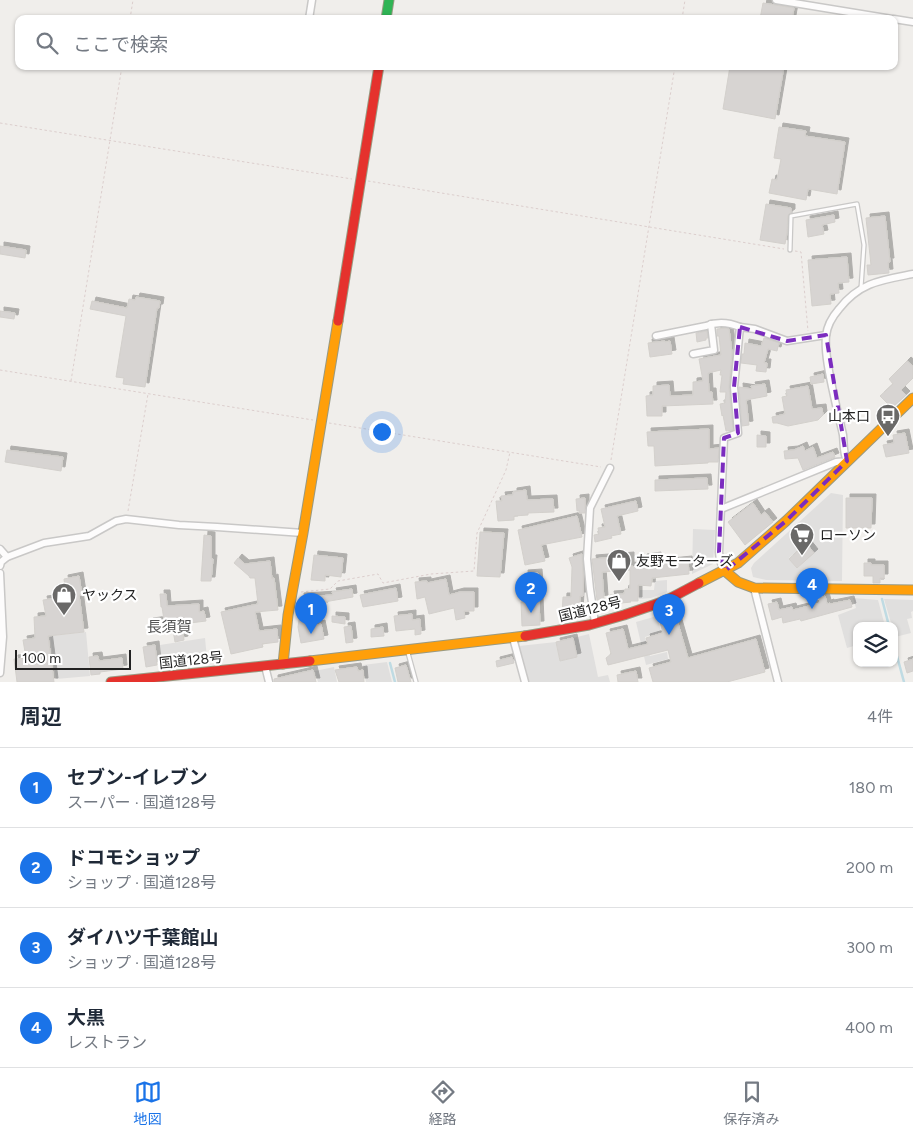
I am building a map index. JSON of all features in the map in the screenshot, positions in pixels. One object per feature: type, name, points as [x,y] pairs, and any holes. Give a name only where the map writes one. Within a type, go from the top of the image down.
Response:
[{"type":"main road","points":[[387,15],[389,0]]},
{"type":"main road","points":[[283,664],[284,642],[378,70]]},
{"type":"main road","name":"国道128号","points":[[111,682],[513,638],[559,631],[624,616],[665,601],[738,563],[786,522],[913,398]]},
{"type":"main road","points":[[724,570],[735,581],[754,588],[794,587],[913,590]]},
{"type":"street","points":[[310,15],[312,0]]},
{"type":"street","points":[[776,0],[868,15]]},
{"type":"street","points":[[898,20],[913,22]]},
{"type":"street","points":[[721,509],[836,462],[847,461],[844,456],[843,437],[828,362],[826,335],[829,324],[833,316],[850,296],[861,288],[888,278],[913,274]]},
{"type":"street","points":[[656,336],[711,324],[730,323],[740,327],[755,329],[787,341],[826,335]]},
{"type":"street","points":[[693,354],[714,350],[711,324]]},
{"type":"street","points":[[724,570],[719,552],[724,438],[738,433],[734,387],[740,327]]},
{"type":"street","points":[[595,623],[587,559],[590,508],[610,468]]},
{"type":"street","points":[[0,566],[1,562],[7,557],[44,543],[89,536],[116,521],[126,519],[179,526],[216,526],[303,533]]},
{"type":"street","points":[[0,549],[7,557]]},
{"type":"street","points":[[0,573],[3,637],[0,673]]},
{"type":"street","points":[[754,588],[778,682]]},
{"type":"street","points":[[513,638],[525,682]]},
{"type":"street","points":[[265,666],[269,682]]},
{"type":"lane","points":[[790,250],[791,216],[857,204],[864,245],[861,288]]},
{"type":"lane","points":[[407,650],[416,682]]},
{"type":"path","points":[[131,15],[133,0]]},
{"type":"path","points":[[683,15],[686,0]]},
{"type":"path","points":[[71,382],[121,70]]},
{"type":"path","points":[[0,370],[610,468],[674,70]]},
{"type":"path","points":[[0,123],[801,252],[808,337]]},
{"type":"path","points":[[126,519],[148,394]]},
{"type":"path","points":[[292,593],[330,589],[338,581],[378,574],[383,583],[431,574],[474,571],[477,533],[506,470],[510,452]]},
{"type":"highlighted area","points":[[740,327],[787,341],[826,335],[847,461],[786,521],[725,571],[719,552],[724,438],[738,433],[734,387]]},
{"type":"shaded area","points":[[831,493],[843,495],[842,581],[766,580],[753,577],[751,568],[754,563]],"holes":[[[806,543],[814,553],[797,568],[789,558]]]},
{"type":"shaded area","points":[[693,529],[715,530],[713,564],[692,574]]},
{"type":"shaded area","points":[[667,580],[667,592],[651,598],[639,599],[640,590],[654,590],[655,581]]},
{"type":"shaded area","points":[[853,598],[878,600],[884,622],[853,622],[853,646],[847,648],[838,615],[856,608]]},
{"type":"shaded area","points":[[884,599],[913,600],[912,618],[907,619],[911,633],[898,636],[898,622],[891,622]]},
{"type":"shaded area","points":[[657,616],[661,632],[645,637],[650,656],[667,652],[668,659],[646,665],[636,622]]},
{"type":"shaded area","points":[[86,632],[90,676],[56,679],[50,636]]},
{"type":"shaded area","points":[[589,634],[598,677],[608,675],[610,682],[528,682],[519,646],[556,642],[560,661],[577,657],[573,638]]},
{"type":"shaded area","points":[[205,638],[207,659],[160,667],[160,645]]},
{"type":"shaded area","points":[[387,662],[392,682],[366,682],[363,665]]},
{"type":"shaded area","points":[[334,667],[337,682],[318,682],[315,671]]},
{"type":"building","points":[[763,3],[794,8],[793,15],[761,15]]},
{"type":"building","points":[[729,70],[783,70],[775,119],[723,109]]},
{"type":"building","points":[[779,127],[806,131],[805,136],[845,142],[837,194],[808,189],[806,200],[769,193],[772,179],[777,180],[781,159],[774,158]]},
{"type":"building","points":[[766,204],[791,208],[791,213],[788,215],[785,244],[760,240]]},
{"type":"building","points":[[834,215],[835,222],[822,225],[824,234],[808,237],[806,220]]},
{"type":"building","points":[[885,216],[890,262],[888,262],[889,273],[868,275],[867,265],[871,265],[866,218]]},
{"type":"building","points":[[0,246],[26,250],[25,258],[0,254]]},
{"type":"building","points":[[847,257],[849,282],[838,283],[839,293],[830,294],[831,304],[812,306],[808,260]]},
{"type":"building","points":[[136,297],[160,301],[159,308],[157,308],[145,387],[123,384],[124,378],[116,377],[126,316],[90,309],[92,301],[127,308],[129,299],[135,300]]},
{"type":"building","points":[[0,311],[15,313],[14,319],[0,317]]},
{"type":"building","points":[[717,329],[729,329],[732,353],[729,387],[733,430],[726,431],[722,416],[720,404],[725,403],[726,392],[720,392],[721,370],[708,373],[709,392],[712,392],[713,404],[662,406],[662,416],[647,416],[646,396],[653,395],[653,386],[669,385],[670,396],[693,395],[693,382],[703,381],[699,359],[721,355]]},
{"type":"building","points":[[707,331],[708,338],[697,342],[696,333]]},
{"type":"building","points":[[764,338],[779,343],[777,351],[768,349],[764,363],[767,363],[766,372],[756,371],[757,365],[741,363],[745,343],[761,346]]},
{"type":"building","points":[[670,341],[672,354],[650,357],[648,343]]},
{"type":"building","points":[[907,361],[913,366],[913,378],[901,390],[906,395],[892,408],[880,396],[893,384],[889,379]]},
{"type":"building","points":[[823,374],[824,382],[811,384],[810,377]]},
{"type":"building","points":[[765,384],[767,396],[746,400],[749,425],[742,426],[739,387],[752,389],[751,386]]},
{"type":"building","points":[[808,386],[812,409],[822,408],[823,415],[818,420],[788,426],[773,423],[772,417],[785,414],[782,397],[787,396],[786,390]]},
{"type":"building","points":[[709,429],[709,449],[719,448],[718,462],[655,466],[654,446],[648,446],[647,432]]},
{"type":"building","points":[[905,433],[909,453],[886,457],[883,445],[894,443],[893,435]]},
{"type":"building","points":[[757,435],[766,436],[766,447],[757,447]]},
{"type":"building","points":[[803,446],[805,451],[813,447],[817,458],[833,452],[835,457],[803,470],[798,458],[785,459],[784,451],[794,450]]},
{"type":"building","points":[[7,450],[63,457],[61,471],[5,462]]},
{"type":"building","points":[[707,478],[708,489],[655,491],[655,480]]},
{"type":"building","points":[[526,490],[527,500],[553,499],[554,512],[528,513],[528,515],[514,516],[514,520],[498,521],[496,501],[502,501],[501,496],[513,495],[513,492]]},
{"type":"building","points":[[585,498],[585,513],[579,513],[579,510],[577,511],[576,499]]},
{"type":"building","points":[[846,498],[872,498],[871,528],[846,528]]},
{"type":"building","points":[[636,501],[638,511],[617,516],[621,534],[595,542],[594,535],[599,534],[598,528],[605,527],[601,509]]},
{"type":"building","points":[[753,503],[761,515],[765,512],[773,522],[745,545],[728,522]]},
{"type":"building","points":[[577,516],[582,537],[541,545],[545,561],[525,565],[518,530]]},
{"type":"building","points":[[480,532],[504,533],[500,577],[477,576]]},
{"type":"building","points":[[204,535],[211,536],[211,559],[213,559],[211,581],[201,581]]},
{"type":"building","name":"ローソン","points":[[806,543],[814,553],[797,568],[789,559]]},
{"type":"building","points":[[582,554],[583,596],[580,596],[579,615],[562,614],[563,597],[571,597],[572,567],[569,558]]},
{"type":"building","points":[[314,555],[343,558],[341,577],[325,575],[325,581],[311,580]]},
{"type":"building","points":[[630,556],[630,566],[644,568],[643,558],[657,556],[658,563],[688,560],[689,574],[652,578],[651,586],[638,585],[638,601],[612,604],[610,595],[624,594],[625,589],[630,589],[630,570],[602,572],[604,599],[597,600],[592,559]]},
{"type":"building","points":[[238,558],[245,564],[270,561],[278,610],[255,612],[259,631],[277,629],[278,642],[262,644],[263,647],[231,654],[221,612],[258,604],[255,578],[250,578],[234,563]]},
{"type":"building","points":[[864,563],[884,565],[884,578],[880,578],[880,583],[873,583],[873,576],[864,576]]},
{"type":"building","points":[[538,573],[539,586],[525,587],[524,574]]},
{"type":"building","points":[[79,576],[82,595],[79,595],[84,632],[48,636],[54,682],[17,682],[14,659],[26,658],[23,640],[35,638],[34,617],[46,616],[43,600],[66,597],[64,579]]},
{"type":"building","points":[[446,579],[449,595],[460,592],[474,592],[474,611],[464,611],[465,618],[456,620],[454,608],[429,614],[425,597],[417,599],[415,582],[427,581],[427,583]]},
{"type":"building","points":[[396,588],[398,601],[363,607],[360,595]]},
{"type":"building","points":[[352,589],[353,597],[324,602],[324,606],[315,606],[313,626],[321,624],[324,639],[301,643],[298,627],[301,606],[300,597],[333,595],[332,592]]},
{"type":"building","points":[[160,594],[166,594],[167,606],[199,604],[199,612],[204,611],[206,621],[182,624],[184,640],[175,642],[173,630],[150,633],[149,622],[164,620]]},
{"type":"building","points":[[825,596],[827,604],[850,600],[852,607],[801,621],[800,619],[783,623],[782,617],[772,620],[768,604],[777,602],[779,610],[792,607],[793,610],[820,603],[819,598]]},
{"type":"building","points":[[539,601],[540,625],[522,626],[521,602]]},
{"type":"building","points":[[675,613],[688,658],[756,639],[765,672],[727,682],[653,682],[649,668],[671,662],[668,650],[608,665],[606,658],[611,654],[606,633],[623,629],[628,649],[648,644],[646,638],[663,633],[659,618]]},
{"type":"building","points":[[412,614],[412,620],[420,619],[421,634],[415,635],[415,629],[396,631],[394,616]]},
{"type":"building","points":[[332,616],[345,617],[345,624],[332,622]]},
{"type":"building","points":[[351,626],[353,642],[346,643],[344,627]]},
{"type":"building","points":[[383,627],[384,636],[371,637],[371,629]]},
{"type":"building","points":[[573,638],[577,657],[560,661],[556,642]]},
{"type":"building","points":[[155,645],[157,665],[146,667],[143,647]]},
{"type":"building","points":[[98,656],[99,661],[122,658],[123,669],[91,675],[89,657]]},
{"type":"building","points":[[512,657],[514,663],[497,667],[496,661]]},
{"type":"building","points":[[913,659],[913,671],[907,673],[904,662]]},
{"type":"building","points":[[406,665],[411,682],[398,682],[395,668]]},
{"type":"building","points":[[357,667],[358,671],[363,670],[364,682],[339,682],[335,670]]},
{"type":"building","points":[[313,670],[316,682],[274,682],[274,679]]},
{"type":"building","points":[[636,671],[638,682],[618,682],[617,675]]},
{"type":"waterway","points":[[882,599],[888,622]]},
{"type":"waterway","points":[[898,660],[904,682]]},
{"type":"waterway","points":[[390,663],[395,682]]},
{"type":"traffic: fast","points":[[387,15],[389,0]]},
{"type":"traffic: slow","points":[[283,664],[288,615],[338,321]]},
{"type":"traffic: slow","points":[[699,583],[738,563],[786,521],[913,398]]},
{"type":"traffic: slow","points":[[725,571],[738,582],[754,588],[913,590]]},
{"type":"traffic: slow","points":[[310,661],[525,636]]},
{"type":"traffic: jam","points":[[338,321],[378,70]]},
{"type":"traffic: jam","points":[[525,636],[589,625],[624,615],[665,601],[699,583]]},
{"type":"traffic: jam","points":[[111,682],[310,661]]},
{"type":"place","name":"山本口","points":[[888,437]]},
{"type":"place","name":"ローソン","points":[[802,556]]},
{"type":"place","name":"友野モーターズ","points":[[619,582]]},
{"type":"place","name":"大黒","points":[[812,609]]},
{"type":"place","name":"ドコモショップ","points":[[531,613]]},
{"type":"place","name":"ヤックス","points":[[64,616]]},
{"type":"place","name":"セブン-イレブン","points":[[311,634]]},
{"type":"place","name":"ダイハツ千葉館山","points":[[669,635]]},
{"type":"district","name":"長須賀","points":[[169,627]]}]
